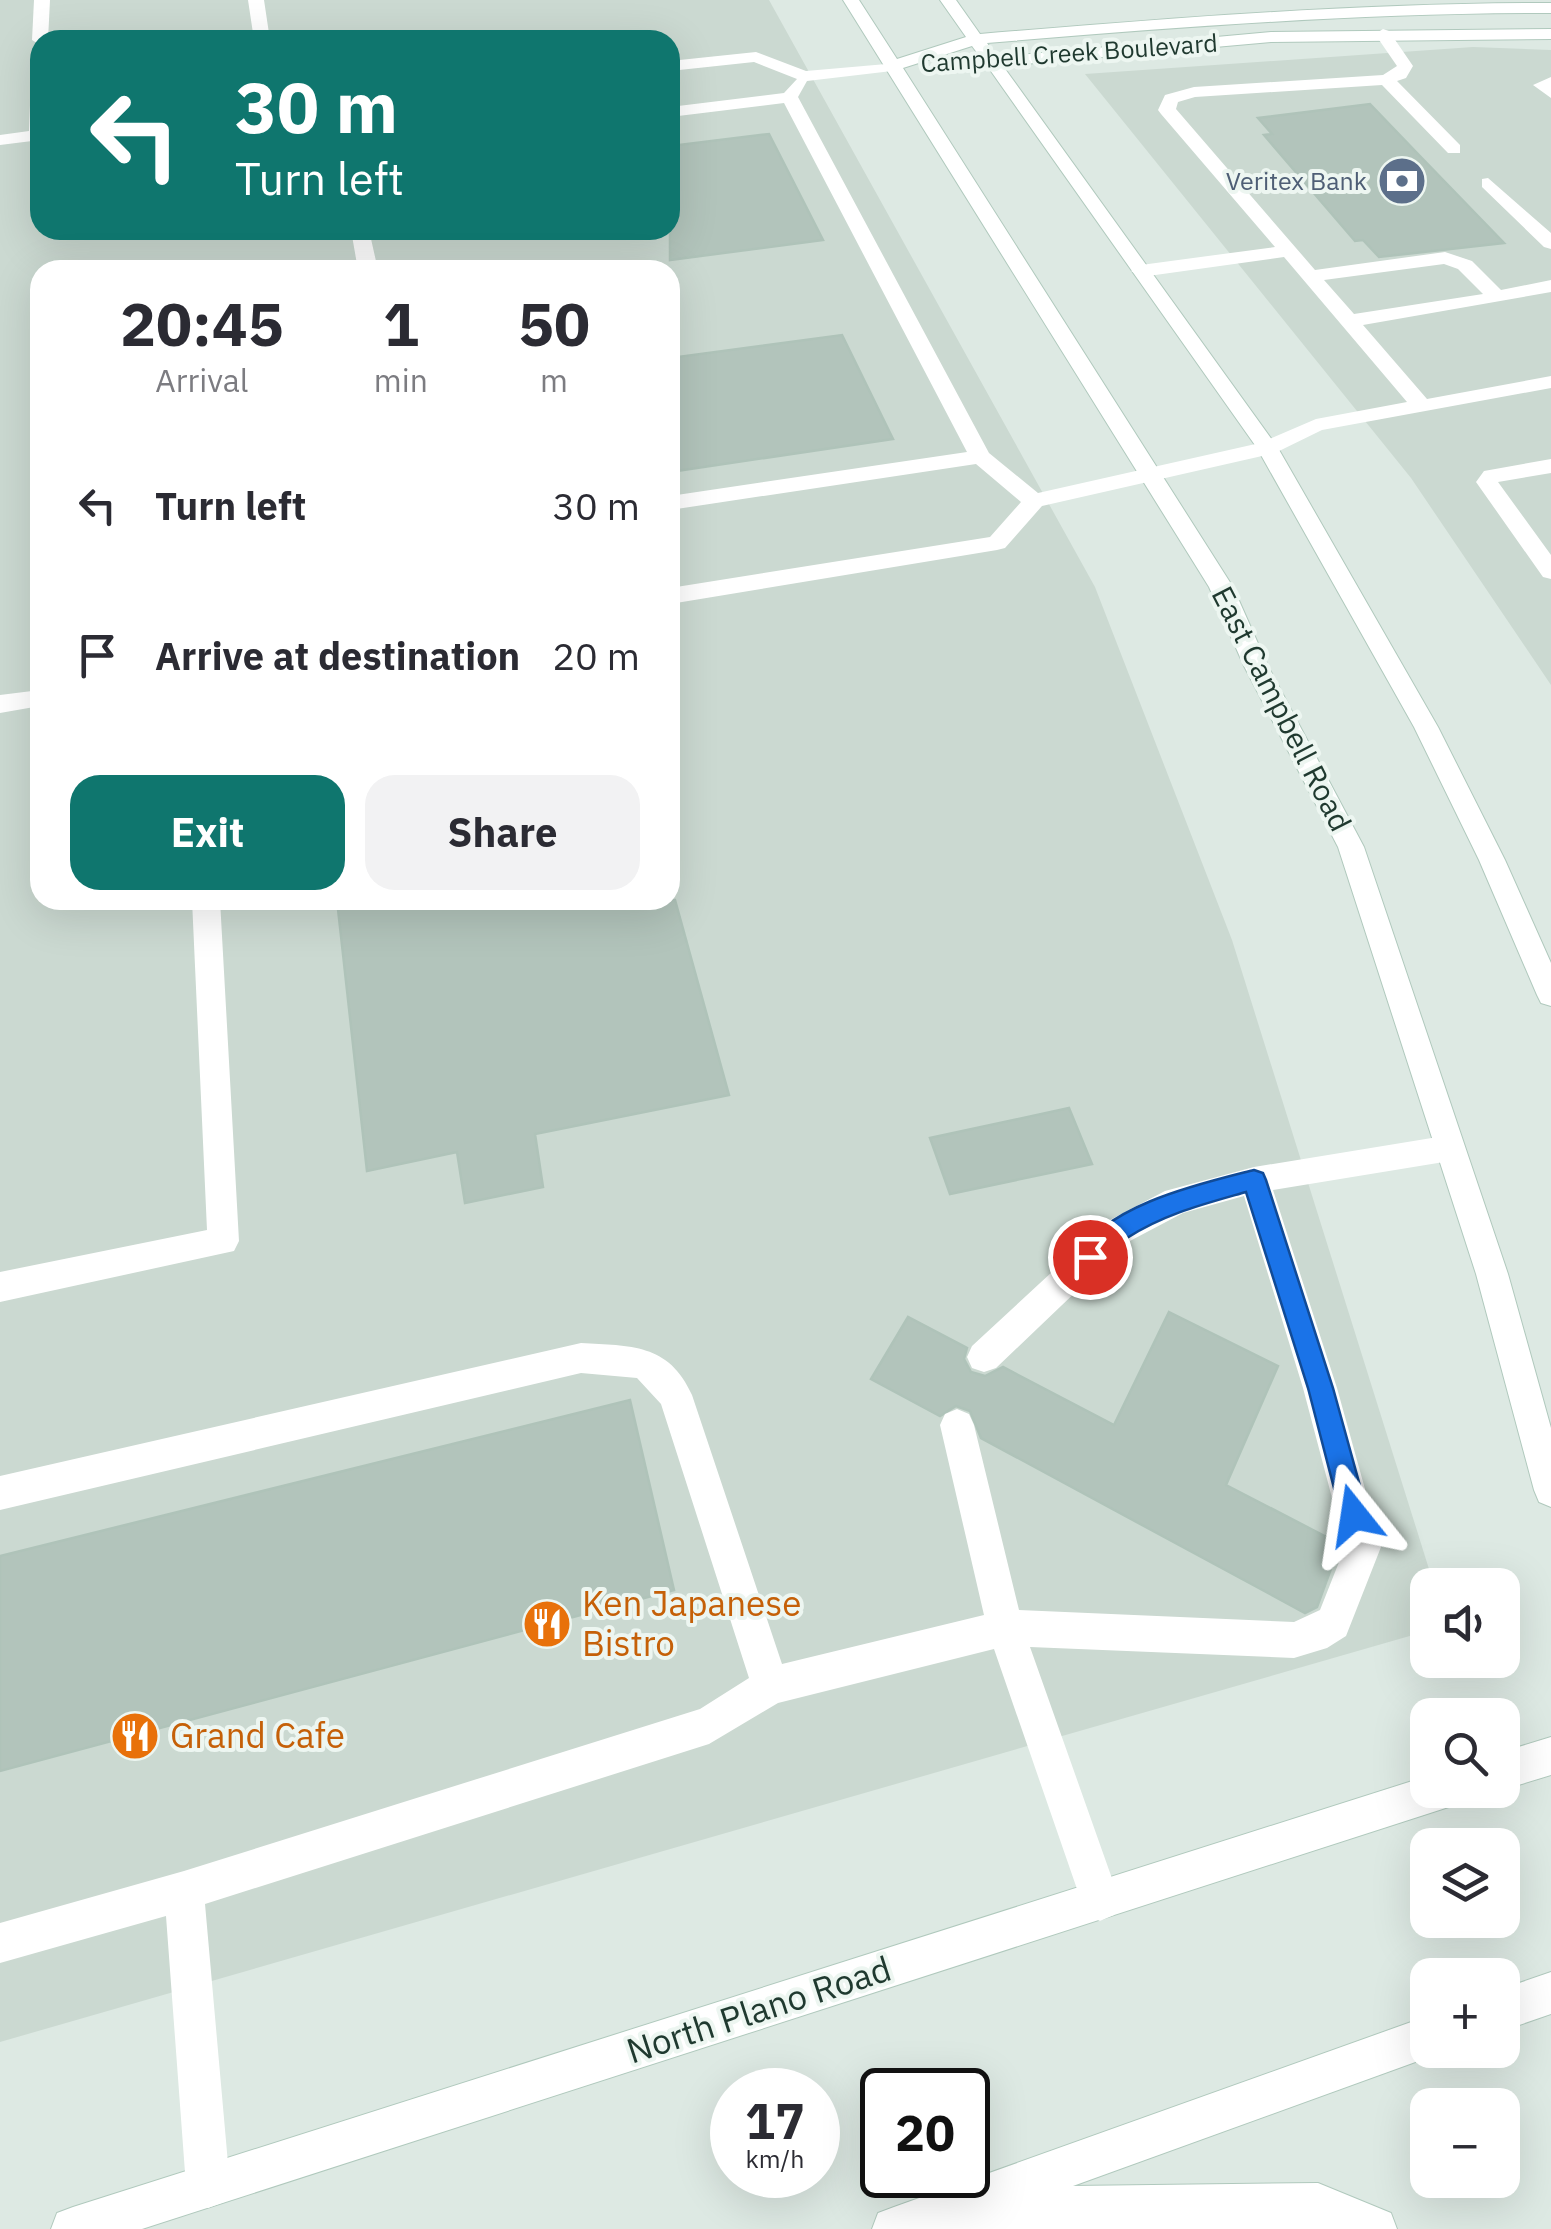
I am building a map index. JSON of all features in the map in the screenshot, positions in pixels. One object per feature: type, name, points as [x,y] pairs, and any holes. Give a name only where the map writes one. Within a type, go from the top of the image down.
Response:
[{"type":"main road","points":[[40,30],[42,0]]},
{"type":"main road","points":[[256,0],[260,30]]},
{"type":"main road","name":"East Campbell Road","points":[[851,0],[1052,312],[1221,588],[1256,666],[1350,846],[1492,1274],[1551,1490]]},
{"type":"main road","points":[[948,0],[1267,448],[1426,727],[1547,979]]},
{"type":"main road","name":"Campbell Creek Boulevard","points":[[892,66],[977,39],[1396,4],[1551,8]]},
{"type":"main road","points":[[1383,34],[1404,66],[1400,74],[1386,80],[1194,92],[1170,99],[1167,110],[1422,406]]},
{"type":"main road","name":"Campbell Creek Boulevard","points":[[892,66],[994,62],[1272,37],[1551,34]]},
{"type":"main road","points":[[680,65],[756,57],[804,76],[892,66]]},
{"type":"main road","points":[[680,111],[789,98],[804,76]]},
{"type":"main road","points":[[1386,80],[1454,149]]},
{"type":"main road","points":[[1551,82],[1541,85],[1551,93]]},
{"type":"main road","points":[[789,98],[980,456],[1034,501]]},
{"type":"main road","points":[[0,140],[30,136]]},
{"type":"main road","points":[[1488,183],[1551,243]]},
{"type":"main road","points":[[1141,271],[1289,251]]},
{"type":"main road","points":[[1310,276],[1445,258],[1466,264],[1498,297]]},
{"type":"main road","points":[[1349,320],[1551,286]]},
{"type":"main road","points":[[680,594],[997,543],[1034,501],[1267,448],[1316,425],[1551,382]]},
{"type":"main road","points":[[680,501],[980,456]]},
{"type":"main road","points":[[1551,466],[1492,476],[1487,482],[1551,572]]},
{"type":"main road","points":[[0,704],[30,700]]},
{"type":"main road","points":[[0,1287],[224,1240],[207,910]]},
{"type":"main road","points":[[984,1357],[1117,1232],[1176,1201],[1254,1180],[1450,1148]]},
{"type":"main road","points":[[0,1943],[184,1891],[709,1725],[770,1686],[1005,1628],[1294,1640],[1333,1624],[1363,1547],[1320,1388],[1254,1180]]},
{"type":"main road","points":[[0,1493],[581,1358],[646,1363],[674,1396],[770,1686]]},
{"type":"main road","points":[[957,1425],[1005,1628],[1100,1900]]},
{"type":"main road","points":[[1520,1765],[1551,1756]]},
{"type":"main road","name":"North Plano Road","points":[[73,2229],[1410,1801]]},
{"type":"main road","points":[[184,1891],[208,2186]]},
{"type":"main road","points":[[1520,2004],[1551,1993]]},
{"type":"main road","points":[[894,2229],[1410,2043]]},
{"type":"main road","points":[[944,2210],[1318,2206],[1375,2229]]},
{"type":"shaded area","points":[[0,0],[769,0],[1095,587],[1232,940],[1429,1568],[1410,1568],[1410,1636],[0,2042]]},
{"type":"shaded area","points":[[1473,47],[1551,50],[1551,685],[1411,478],[1085,74]]},
{"type":"building","name":"Veritex Bank","points":[[1370,104],[1504,243],[1379,257],[1363,240],[1355,241],[1264,135],[1272,134],[1258,118]]},
{"type":"building","points":[[769,134],[823,240],[670,260],[670,240],[680,240],[680,145]]},
{"type":"building","points":[[842,335],[893,439],[680,471],[680,357]]},
{"type":"building","points":[[338,910],[678,910],[729,1095],[535,1134],[543,1187],[465,1203],[457,1152],[367,1171]]},
{"type":"building","points":[[1069,1108],[1092,1164],[950,1194],[930,1138]]},
{"type":"building","points":[[1169,1312],[1278,1366],[1226,1485],[1340,1544],[1317,1607],[1305,1613],[981,1438],[970,1411],[956,1406],[940,1416],[871,1379],[908,1317],[967,1348],[964,1359],[971,1372],[985,1376],[1003,1367],[1114,1425]]},
{"type":"building","points":[[630,1400],[674,1590],[0,1771],[0,1556]]},
{"type":"place","name":"Veritex Bank","points":[[1402,181]]},
{"type":"place","name":"Ken Japanese Bistro","points":[[547,1624]]},
{"type":"place","name":"Grand Cafe","points":[[135,1736]]},
{"type":"route","points":[[1090,1257],[1117,1232],[1176,1201],[1254,1180],[1320,1388],[1354,1515]]}]
